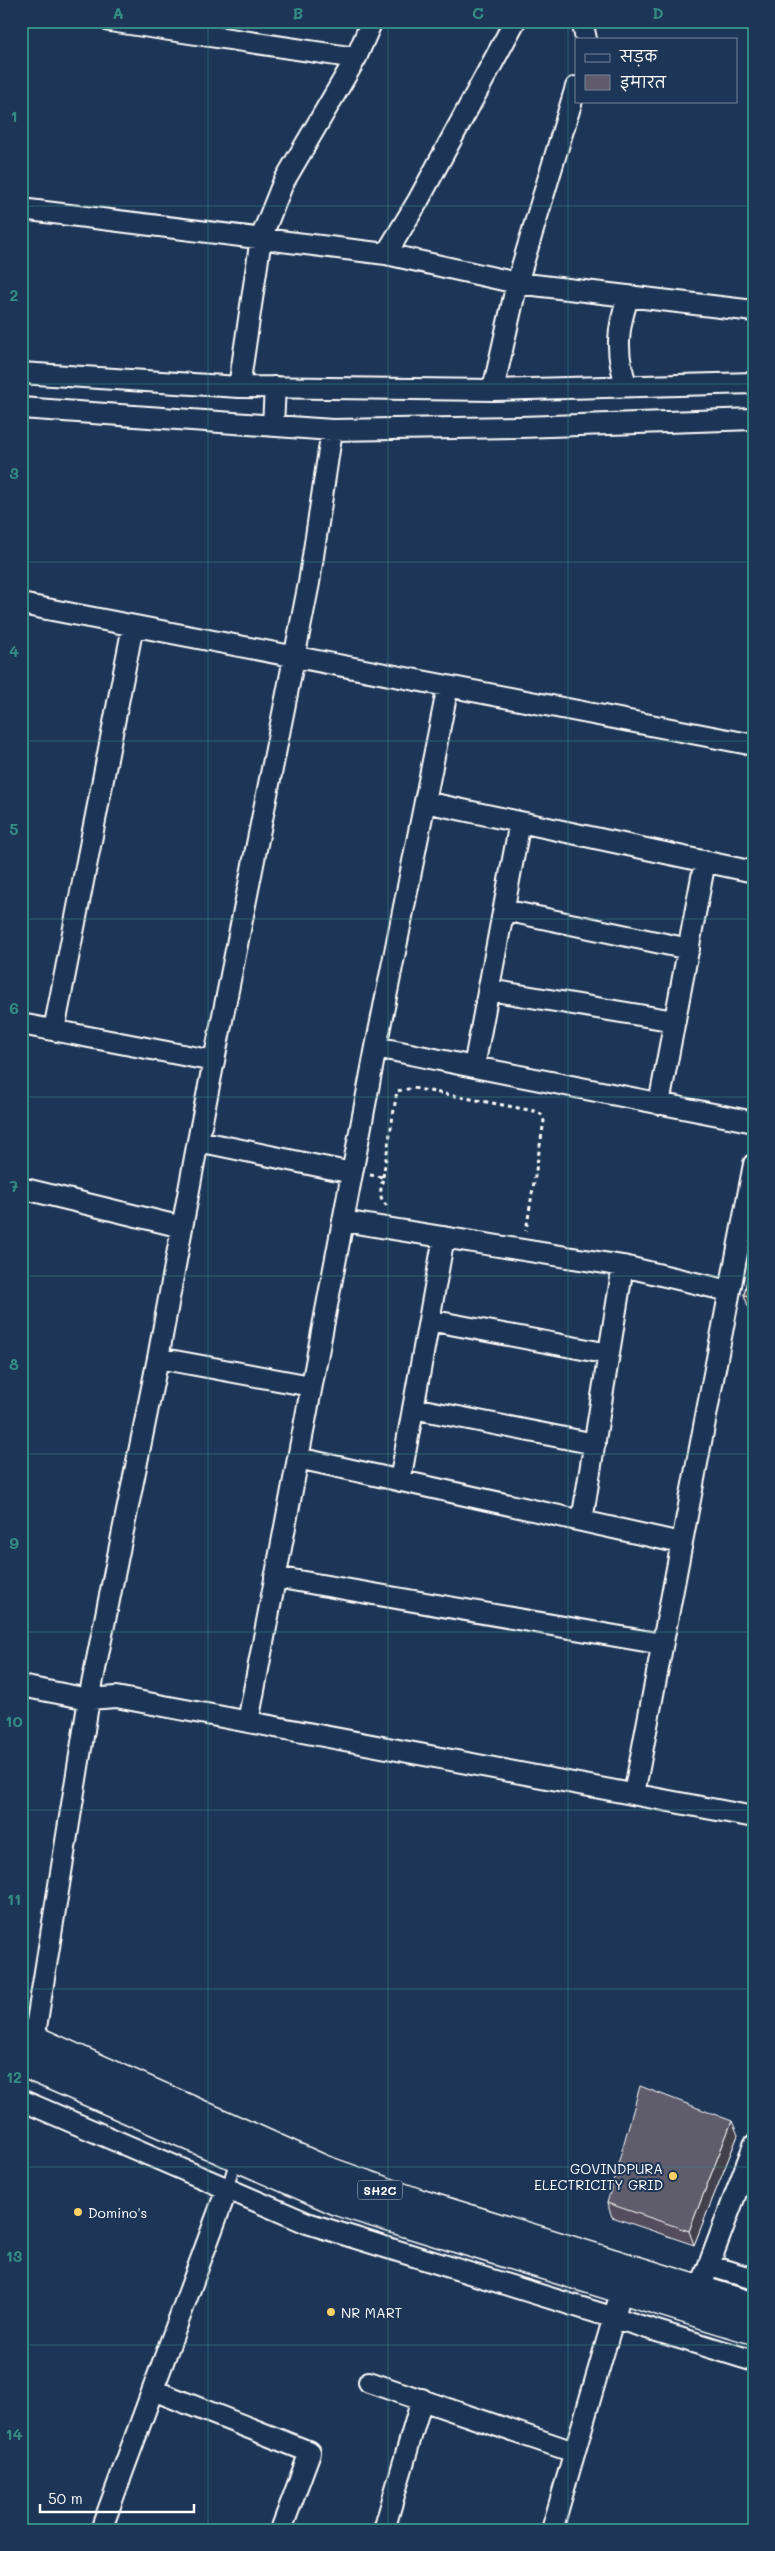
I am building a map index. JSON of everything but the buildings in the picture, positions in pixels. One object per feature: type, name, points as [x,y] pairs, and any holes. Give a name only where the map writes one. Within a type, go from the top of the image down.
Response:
[{"type":"main road","name":"SH2C","points":[[25,2045],[237,2158],[340,2202],[622,2289],[701,2289],[754,2330]]},
{"type":"main road","name":"SH2C","points":[[25,2045],[322,2169],[418,2203],[701,2289],[754,2307]]},
{"type":"street","points":[[110,21],[356,58]]},
{"type":"street","points":[[240,387],[261,238],[283,182],[356,58],[372,21]]},
{"type":"street","points":[[386,254],[418,201],[515,21]]},
{"type":"street","points":[[582,21],[586,38]]},
{"type":"street","points":[[492,390],[517,282],[575,90]]},
{"type":"street","points":[[21,209],[386,254],[517,282],[754,312]]},
{"type":"street","points":[[626,386],[620,367],[618,339],[622,315],[629,296]]},
{"type":"street","points":[[21,373],[240,387],[492,390],[754,383]]},
{"type":"street","points":[[273,425],[275,387]]},
{"type":"street","points":[[21,408],[332,430],[520,427],[754,419]]},
{"type":"street","points":[[25,2045],[89,1699],[310,583],[332,430]]},
{"type":"street","points":[[21,604],[754,745]]},
{"type":"street","points":[[54,1030],[133,626]]},
{"type":"street","points":[[248,1722],[376,1047],[448,686]]},
{"type":"street","points":[[425,802],[754,872]]},
{"type":"street","points":[[474,1067],[520,822]]},
{"type":"street","points":[[660,1104],[705,862]]},
{"type":"street","points":[[504,910],[689,948]]},
{"type":"street","points":[[489,990],[675,1021]]},
{"type":"street","points":[[21,1024],[214,1061]]},
{"type":"street","points":[[376,1047],[754,1122]]},
{"type":"street","points":[[198,1141],[352,1173]]},
{"type":"street","points":[[634,1794],[754,1164]]},
{"type":"street","points":[[21,1188],[182,1227]]},
{"type":"street","points":[[343,1221],[623,1266],[730,1291]]},
{"type":"street","points":[[400,1481],[444,1237]]},
{"type":"street","points":[[582,1521],[623,1266]]},
{"type":"street","points":[[429,1320],[609,1354]]},
{"type":"street","points":[[158,1358],[312,1386]]},
{"type":"street","points":[[413,1408],[595,1444]]},
{"type":"street","points":[[298,1458],[681,1543]]},
{"type":"street","points":[[275,1577],[662,1644]]},
{"type":"street","points":[[21,1686],[89,1699],[116,1697],[754,1817]]},
{"type":"street","points":[[21,2100],[307,2223],[754,2361]]},
{"type":"street","points":[[701,2289],[754,2145]]},
{"type":"street","points":[[101,2530],[227,2189]]},
{"type":"street","points":[[701,2289],[754,2279]]},
{"type":"street","points":[[552,2530],[622,2289]]},
{"type":"street","points":[[369,2382],[574,2452]]},
{"type":"street","points":[[153,2390],[310,2452],[281,2530]]},
{"type":"street","points":[[384,2530],[422,2400]]},
{"type":"lane","points":[[227,2189],[237,2158]]},
{"type":"path","points":[[396,1208],[387,1206],[382,1201],[380,1193],[398,1091],[413,1088],[541,1114],[544,1121],[528,1229],[522,1234]]},
{"type":"path","points":[[352,1173],[383,1177]]},
{"type":"place","name":"GOVINDPURA ELECTRICITY GRID","points":[[673,2176]]},
{"type":"place","name":"Domino's","points":[[78,2212]]},
{"type":"place","name":"NR MART","points":[[331,2312]]}]
